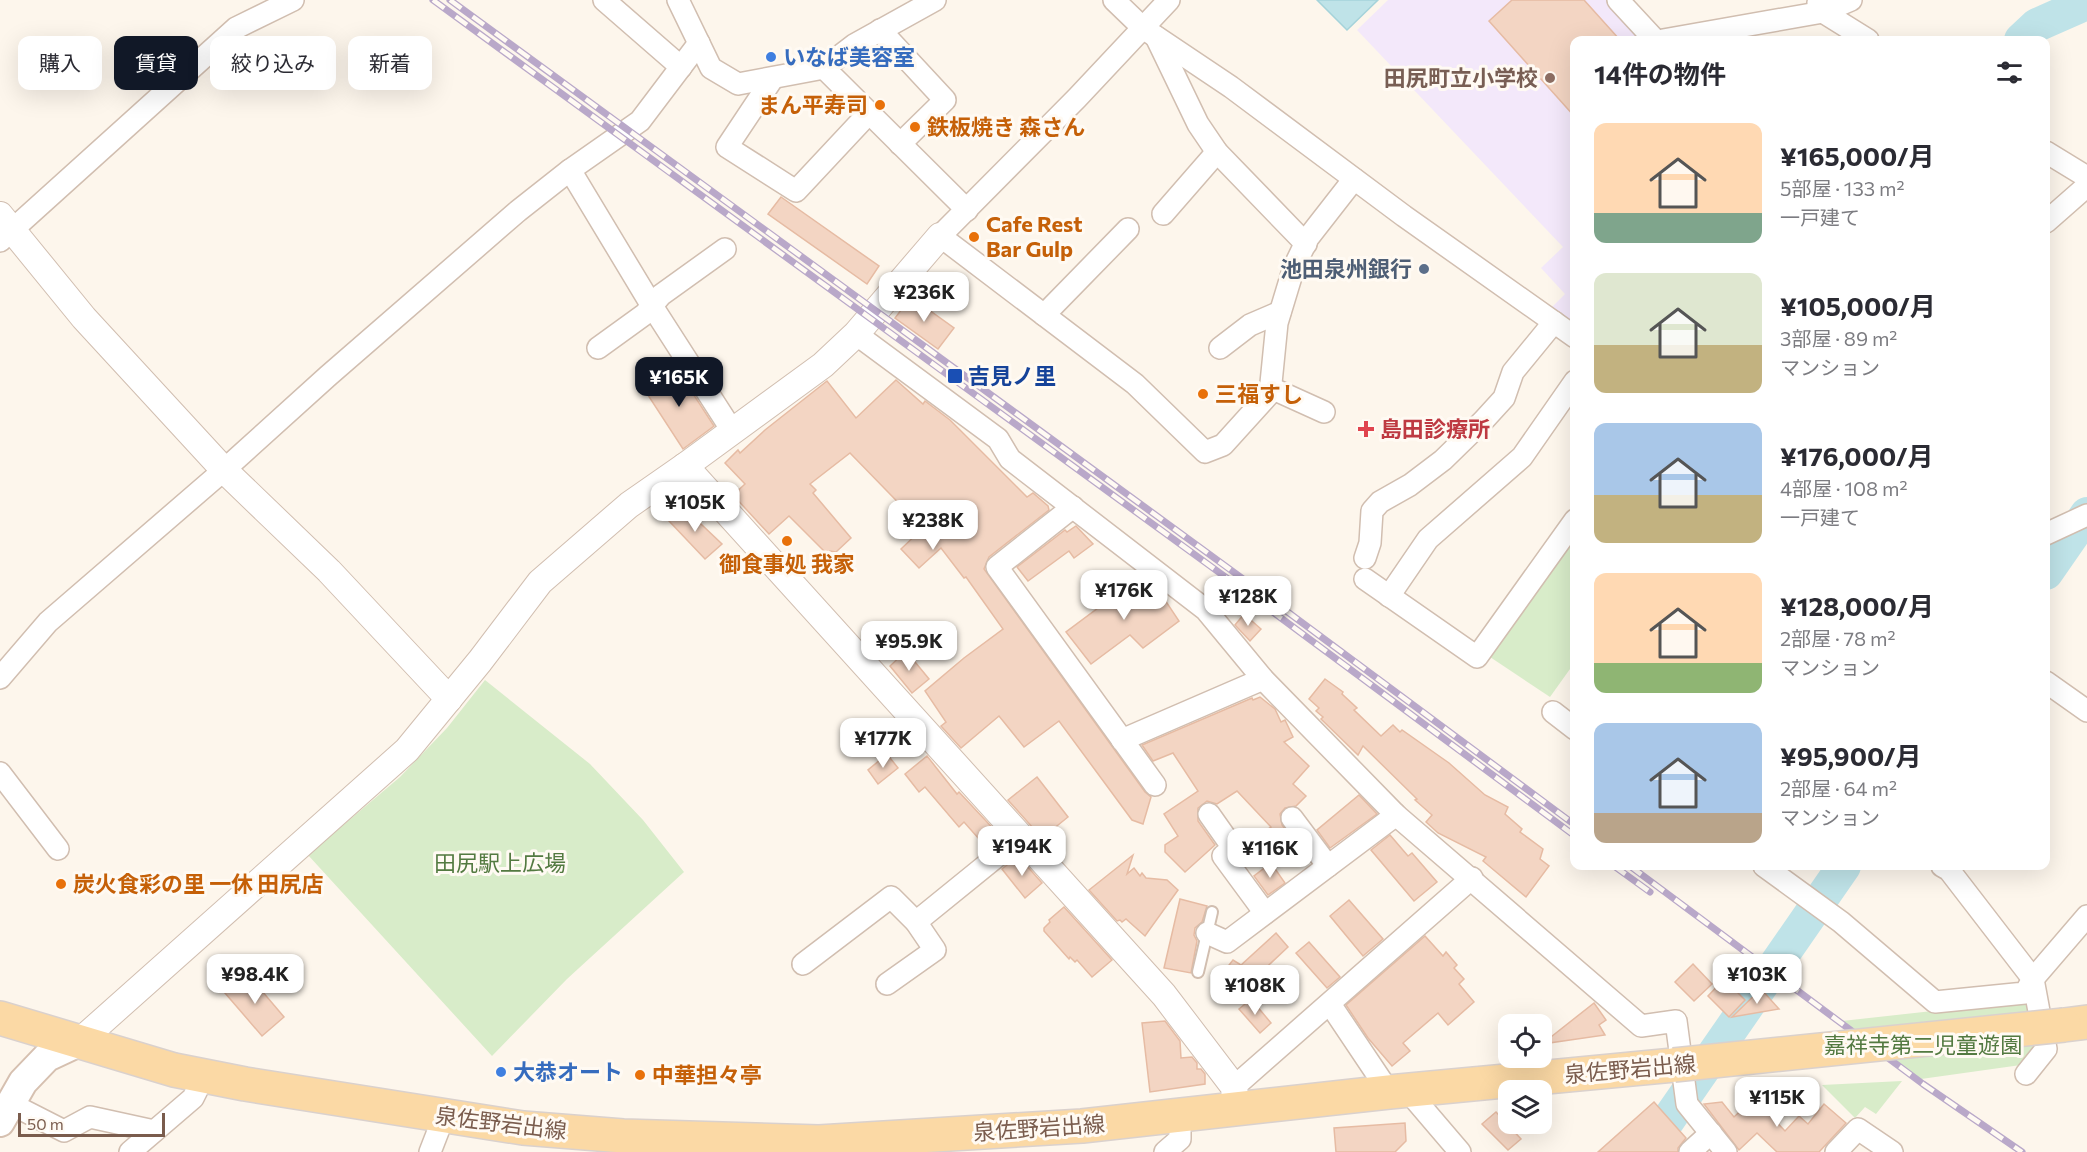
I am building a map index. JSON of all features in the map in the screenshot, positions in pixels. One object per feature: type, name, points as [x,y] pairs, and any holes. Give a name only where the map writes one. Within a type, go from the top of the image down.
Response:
[{"type":"main road","name":"泉佐野岩出線","points":[[0,1018],[174,1070],[523,1128],[623,1136],[819,1142],[853,1146],[1180,1115],[1235,1098],[1398,1091],[2075,1023]]},
{"type":"main road","points":[[5,1113],[23,1082],[47,1057],[79,1042]]},
{"type":"street","points":[[293,0],[236,28],[4,229],[224,470],[329,571],[449,699]]},
{"type":"street","points":[[604,0],[681,67]]},
{"type":"street","points":[[678,0],[711,68],[738,84],[824,68],[854,45],[935,0]]},
{"type":"street","points":[[1114,0],[1150,32],[1231,87],[1354,179],[1570,333]]},
{"type":"street","points":[[79,1042],[407,750],[540,582],[628,505],[686,466],[823,365],[856,334],[940,236],[1150,32],[1169,0]]},
{"type":"street","points":[[1618,0],[1651,36]]},
{"type":"street","points":[[1681,36],[1851,0]]},
{"type":"street","points":[[1820,6],[1861,36]]},
{"type":"street","points":[[880,30],[945,100],[900,144]]},
{"type":"street","points":[[1150,32],[1198,124],[1217,152],[1306,244]]},
{"type":"street","points":[[0,678],[48,622],[518,211],[640,121],[699,43]]},
{"type":"street","points":[[824,68],[967,210]]},
{"type":"street","points":[[773,78],[728,147],[796,191],[869,113]]},
{"type":"street","points":[[1163,214],[1217,152]]},
{"type":"street","points":[[2050,154],[2087,177]]},
{"type":"street","points":[[570,171],[652,306],[733,432]]},
{"type":"street","points":[[940,236],[1136,384],[1205,452],[1223,445],[1270,393],[1277,322],[1294,267],[1306,244],[1354,179]]},
{"type":"street","points":[[2050,218],[2087,186]]},
{"type":"street","points":[[1044,315],[1128,229]]},
{"type":"street","points":[[598,348],[645,314],[661,295],[725,249]]},
{"type":"street","points":[[1220,348],[1250,325],[1280,312]]},
{"type":"street","points":[[1365,558],[1370,543],[1372,511],[1380,502],[1410,485],[1443,460],[1483,421],[1504,398],[1513,372],[1554,322]]},
{"type":"street","points":[[856,334],[998,439],[1010,459],[1206,610],[1263,679],[1396,815],[1472,878],[1641,1026],[1676,1021],[1687,1104],[1726,1152]]},
{"type":"street","points":[[1270,388],[1324,412]]},
{"type":"street","points":[[1389,596],[1428,539],[1522,457],[1570,388]]},
{"type":"street","points":[[686,466],[1164,995],[1235,1098],[1330,1004],[1472,878]]},
{"type":"street","points":[[1073,507],[997,567],[1155,785]]},
{"type":"street","points":[[2050,533],[2084,522]]},
{"type":"street","points":[[1365,579],[1478,657],[1570,527]]},
{"type":"street","points":[[1122,740],[1263,679]]},
{"type":"street","points":[[2050,685],[2087,711]]},
{"type":"street","points":[[1553,711],[1570,725]]},
{"type":"street","points":[[0,773],[58,849]]},
{"type":"street","points":[[1209,814],[1233,848],[1223,856],[1265,913]]},
{"type":"street","points":[[1207,933],[1227,942],[1396,815]]},
{"type":"street","points":[[1292,818],[1328,866]]},
{"type":"street","points":[[916,922],[1022,837]]},
{"type":"street","points":[[1770,870],[1841,922],[1935,1002],[2025,993],[2033,979],[2087,916]]},
{"type":"street","points":[[1949,870],[2033,979],[2046,1049],[2026,1074]]},
{"type":"street","points":[[803,964],[891,897],[916,922],[935,950],[887,984]]},
{"type":"street","points":[[1330,1004],[1398,1091],[1460,1152]]},
{"type":"street","points":[[130,1152],[193,1098],[204,1076]]},
{"type":"street","points":[[5,1113],[64,1131],[90,1117],[154,1131]]},
{"type":"street","points":[[1165,1152],[1180,1139],[1180,1115]]},
{"type":"street","points":[[430,1152],[444,1116]]},
{"type":"street","points":[[1836,1152],[1858,1129],[1892,1152]]},
{"type":"street","points":[[1690,1152],[1711,1133]]},
{"type":"lane","points":[[1198,972],[1212,912]]},
{"type":"shaded area","points":[[1388,0],[1609,0],[1643,36],[1570,36],[1570,321],[1551,308],[1565,294],[1541,268],[1563,247],[1357,30]]},
{"type":"green space","points":[[1570,534],[1570,669],[1550,697],[1484,653]]},
{"type":"green space","name":"田尻駅上広場","points":[[485,680],[590,764],[643,820],[684,872],[567,979],[492,1056],[308,855],[400,777],[447,728]]},
{"type":"green space","name":"嘉祥寺第二児童遊園","points":[[2023,1001],[2040,1013],[2045,1047],[2028,1064],[1914,1080],[1842,1021]]},
{"type":"green space","points":[[1902,1081],[1876,1114],[1865,1107],[1855,1118],[1822,1085]]},
{"type":"water","points":[[1317,0],[1378,0],[1347,30]]},
{"type":"building","points":[[1512,0],[1584,0],[1616,36],[1570,36],[1570,111],[1489,21]]},
{"type":"building","points":[[781,197],[879,266],[867,284],[768,214]]},
{"type":"building","points":[[911,297],[954,328],[938,349],[895,318]]},
{"type":"building","points":[[677,369],[714,426],[683,449],[644,389]]},
{"type":"building","points":[[896,380],[923,404],[925,401],[950,420],[1027,497],[1033,493],[1048,506],[1049,510],[989,557],[984,569],[1145,792],[1151,797],[1143,824],[1132,820],[1059,721],[1024,747],[999,716],[961,748],[941,726],[946,722],[925,691],[1003,629],[966,577],[964,578],[941,548],[919,568],[901,549],[923,528],[850,453],[810,484],[816,490],[813,493],[851,538],[836,552],[830,551],[827,554],[789,516],[769,534],[733,495],[745,484],[725,463],[738,450],[740,453],[827,381],[856,418]]},
{"type":"building","points":[[683,507],[722,544],[705,559],[669,521]]},
{"type":"building","points":[[1076,526],[1093,544],[1074,558],[1069,551],[1028,581],[1017,567],[1065,530],[1067,532]]},
{"type":"building","points":[[1141,576],[1157,588],[1179,621],[1143,648],[1130,635],[1091,664],[1066,632]]},
{"type":"building","points":[[1244,614],[1261,629],[1250,641],[1235,625]]},
{"type":"building","points":[[906,651],[929,679],[912,693],[890,666]]},
{"type":"building","points":[[1325,679],[1343,692],[1342,694],[1357,708],[1354,710],[1381,736],[1393,725],[1400,732],[1402,730],[1449,763],[1485,795],[1508,807],[1505,814],[1522,829],[1520,832],[1543,849],[1540,859],[1549,866],[1526,897],[1483,861],[1486,857],[1438,833],[1426,822],[1432,815],[1363,746],[1358,755],[1321,719],[1323,717],[1316,711],[1319,708],[1309,699]]},
{"type":"building","points":[[1260,697],[1275,709],[1281,722],[1285,720],[1293,737],[1284,742],[1309,766],[1293,784],[1306,796],[1296,806],[1285,808],[1280,814],[1282,825],[1297,845],[1277,860],[1259,835],[1271,827],[1237,791],[1217,804],[1207,801],[1198,808],[1198,821],[1215,845],[1185,872],[1165,852],[1165,845],[1178,836],[1164,814],[1198,791],[1173,753],[1153,761],[1142,745],[1252,698],[1253,700]]},
{"type":"building","points":[[887,754],[898,768],[878,784],[868,770]]},
{"type":"building","points":[[927,756],[957,794],[959,792],[1001,837],[987,848],[964,822],[959,827],[925,787],[919,792],[905,774]]},
{"type":"building","points":[[1037,777],[1068,817],[1042,838],[1008,800]]},
{"type":"building","points":[[1359,795],[1377,814],[1330,848],[1317,830]]},
{"type":"building","points":[[1390,835],[1408,856],[1412,853],[1437,882],[1414,901],[1371,850]]},
{"type":"building","points":[[1133,855],[1127,874],[1134,868],[1140,876],[1142,873],[1146,878],[1167,880],[1178,890],[1145,936],[1126,919],[1122,922],[1117,921],[1089,890]]},
{"type":"building","points":[[1018,856],[1042,883],[1025,898],[1002,869]]},
{"type":"building","points":[[1271,863],[1285,883],[1268,895],[1254,876]]},
{"type":"building","points":[[1180,899],[1207,906],[1202,922],[1195,928],[1194,935],[1197,941],[1191,973],[1164,968]]},
{"type":"building","points":[[1349,900],[1383,939],[1363,956],[1330,916]]},
{"type":"building","points":[[1064,907],[1112,960],[1092,977],[1077,960],[1075,962],[1070,957],[1069,959],[1044,931],[1049,920]]},
{"type":"building","points":[[1276,933],[1288,947],[1239,993],[1222,974],[1233,960],[1241,965]]},
{"type":"building","points":[[1425,936],[1443,956],[1446,952],[1457,965],[1454,968],[1464,979],[1459,984],[1474,1002],[1448,1025],[1438,1013],[1403,1043],[1410,1051],[1392,1066],[1368,1038],[1346,1005]]},
{"type":"building","points":[[1309,942],[1340,977],[1327,988],[1296,953]]},
{"type":"building","points":[[1693,964],[1712,984],[1694,1001],[1675,982]]},
{"type":"building","points":[[245,976],[249,981],[251,978],[284,1017],[262,1036],[225,993]]},
{"type":"building","points":[[1724,979],[1745,1000],[1729,1017],[1708,996]]},
{"type":"building","points":[[1761,989],[1779,1009],[1732,1017]]},
{"type":"building","points":[[1251,999],[1271,1023],[1260,1033],[1239,1009]]},
{"type":"building","points":[[1594,1003],[1606,1020],[1599,1025],[1605,1035],[1552,1043],[1552,1036]]},
{"type":"building","points":[[1165,1021],[1180,1041],[1181,1058],[1192,1057],[1197,1063],[1197,1069],[1201,1069],[1205,1074],[1205,1084],[1150,1092],[1142,1023]]},
{"type":"building","points":[[1754,1098],[1785,1131],[1799,1116],[1808,1124],[1824,1104],[1846,1123],[1819,1152],[1777,1152],[1757,1133],[1739,1150],[1704,1104],[1722,1102],[1734,1117]]},
{"type":"building","points":[[1654,1102],[1686,1138],[1678,1148],[1678,1152],[1598,1152]]},
{"type":"building","points":[[1496,1112],[1498,1134],[1516,1134],[1521,1139],[1508,1150],[1482,1124]]},
{"type":"building","points":[[1405,1123],[1406,1141],[1395,1152],[1336,1152],[1334,1128]]},
{"type":"waterway","points":[[2025,36],[2037,25],[2087,3]]},
{"type":"waterway","points":[[2050,567],[2087,514]]},
{"type":"waterway","points":[[1646,1152],[1841,870]]},
{"type":"railway","points":[[433,0],[1246,592],[1570,832]]},
{"type":"railway","points":[[450,0],[1250,584],[1570,821]]},
{"type":"railway","points":[[1620,870],[1650,892]]},
{"type":"railway","points":[[1635,870],[1923,1084],[2022,1152]]},
{"type":"place","name":"いなば美容室","points":[[771,57]]},
{"type":"place","name":"田尻町立小学校","points":[[1550,78]]},
{"type":"place","name":"まん平寿司","points":[[880,105]]},
{"type":"place","name":"鉄板焼き 森さん","points":[[915,127]]},
{"type":"place","name":"Cafe Rest Bar Gulp","points":[[974,237]]},
{"type":"place","name":"池田泉州銀行","points":[[1424,269]]},
{"type":"place","name":"吉見ノ里","points":[[955,376]]},
{"type":"place","name":"三福すし","points":[[1203,394]]},
{"type":"place","name":"島田診療所","points":[[1366,429]]},
{"type":"place","name":"御食事処 我家","points":[[787,541]]},
{"type":"place","name":"炭火食彩の里 一休 田尻店","points":[[61,884]]},
{"type":"place","name":"大恭オート","points":[[501,1072]]},
{"type":"place","name":"中華担々亭","points":[[640,1075]]}]
